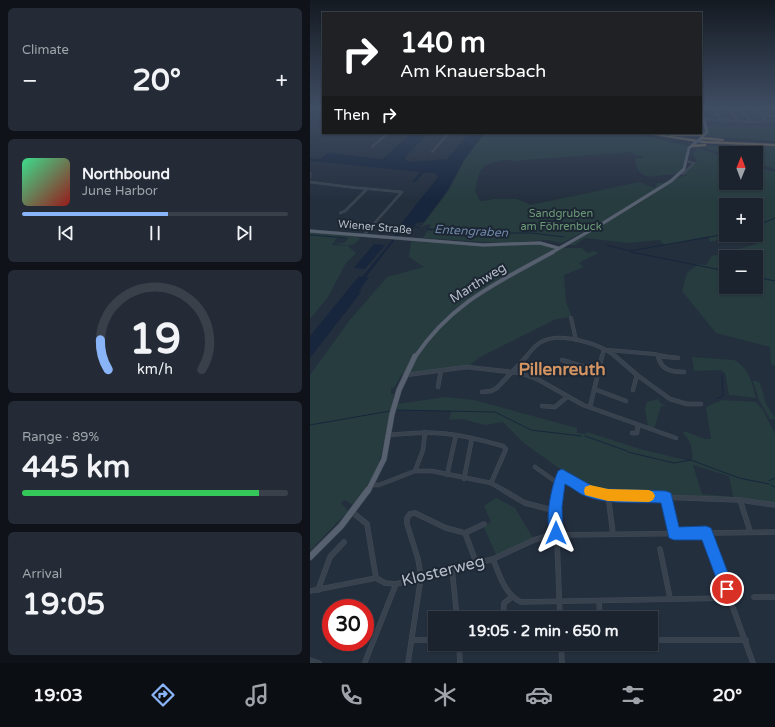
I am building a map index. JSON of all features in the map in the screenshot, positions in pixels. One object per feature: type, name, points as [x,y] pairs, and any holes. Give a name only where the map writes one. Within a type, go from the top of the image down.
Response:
[{"type":"highway","points":[[664,138],[692,146],[775,144]]},
{"type":"highway","points":[[676,138],[697,141],[751,144]]},
{"type":"highway","points":[[682,138],[702,141],[775,144]]},
{"type":"highway","points":[[709,138],[764,144]]},
{"type":"main road","points":[[692,146],[701,138]]},
{"type":"main road","name":"Marthweg","points":[[310,557],[352,512],[371,485],[383,461],[395,404],[405,375],[426,340],[440,323],[455,309],[477,294],[619,214],[680,173],[692,146]]},
{"type":"main road","name":"Wiener Straße","points":[[310,231],[486,245],[542,243],[558,248]]},
{"type":"street","points":[[372,147],[382,138]]},
{"type":"street","points":[[432,152],[445,138]]},
{"type":"street","points":[[680,173],[683,174],[694,163],[686,162]]},
{"type":"street","points":[[310,182],[402,192],[364,235]]},
{"type":"street","points":[[340,213],[345,211],[367,188]]},
{"type":"street","points":[[571,318],[576,340]]},
{"type":"street","points":[[482,392],[495,390],[540,342],[550,338],[561,337],[576,340],[606,350],[654,354],[658,356],[678,358]]},
{"type":"street","points":[[590,408],[598,371],[606,350]]},
{"type":"street","points":[[606,350],[670,399],[687,404],[701,404]]},
{"type":"street","points":[[658,356],[662,367],[670,372],[684,372]]},
{"type":"street","points":[[562,360],[598,371]]},
{"type":"street","points":[[405,375],[467,367],[512,372],[539,380],[567,397],[590,408],[676,438]]},
{"type":"street","points":[[438,387],[441,370]]},
{"type":"street","points":[[633,390],[637,375]]},
{"type":"street","points":[[594,390],[626,401]]},
{"type":"street","points":[[542,406],[555,407],[567,397]]},
{"type":"street","points":[[632,433],[637,433],[638,425]]},
{"type":"street","points":[[389,436],[425,432],[456,435],[503,446],[506,449],[491,484]]},
{"type":"street","points":[[415,471],[423,450],[425,432]]},
{"type":"street","points":[[447,475],[456,435]]},
{"type":"street","points":[[464,478],[472,438]]},
{"type":"street","points":[[535,467],[559,484]]},
{"type":"street","points":[[371,485],[378,485],[415,471],[432,471],[491,484],[525,503],[556,511]]},
{"type":"street","points":[[560,611],[556,511],[559,484],[562,475],[586,490],[608,495],[740,500],[775,505]]},
{"type":"street","points":[[608,495],[613,534]]},
{"type":"street","points":[[666,497],[674,533]]},
{"type":"street","points":[[740,500],[750,531]]},
{"type":"street","points":[[310,591],[376,578],[367,524],[352,512]]},
{"type":"street","points":[[408,663],[421,577],[418,559],[407,524],[407,518],[410,514],[415,513],[446,528],[464,533],[484,524]]},
{"type":"street","name":"Klosterweg","points":[[376,578],[385,583],[396,584],[476,562],[493,559],[534,540],[557,535],[750,531],[775,532]]},
{"type":"street","points":[[464,533],[468,539],[476,562]]},
{"type":"street","points":[[706,533],[746,640],[753,663]]},
{"type":"street","points":[[318,590],[330,559],[344,542]]},
{"type":"street","points":[[660,549],[670,598]]},
{"type":"street","points":[[493,559],[503,582],[512,597],[515,601],[521,602],[730,598]]},
{"type":"street","points":[[452,569],[456,611]]},
{"type":"street","points":[[366,662],[396,584]]},
{"type":"street","points":[[503,611],[504,603],[512,597]]},
{"type":"street","points":[[754,597],[775,598]]},
{"type":"street","points":[[598,601],[599,611]]},
{"type":"street","points":[[412,640],[428,640]]},
{"type":"street","points":[[658,640],[746,640]]},
{"type":"street","points":[[459,651],[460,663]]},
{"type":"street","points":[[561,651],[562,663]]},
{"type":"street","points":[[310,660],[319,663]]},
{"type":"green space","name":"Sandgruben am Föhrenbuck","points":[[481,138],[654,138],[688,146],[683,167],[678,173],[672,175],[644,175],[638,170],[635,158],[643,158],[643,156],[634,155],[631,152],[513,161],[506,160],[489,164],[482,169],[475,190],[480,201],[492,199],[517,199],[531,205],[639,182],[655,188],[657,183],[665,183],[602,222],[562,243],[546,240],[500,243],[423,238],[428,230],[432,231],[433,229],[429,228],[431,225],[428,224],[421,227],[449,190],[465,159]]},
{"type":"green space","points":[[726,138],[775,138],[775,141]]},
{"type":"green space","points":[[707,146],[719,146],[719,153],[707,149]]},
{"type":"green space","points":[[763,147],[775,147],[775,169],[763,165]]},
{"type":"green space","points":[[697,148],[719,155],[719,190],[763,190],[763,168],[775,172],[775,366],[771,364],[770,347],[716,333],[682,291],[687,273],[698,264],[706,265],[712,256],[719,254],[719,294],[763,294],[763,250],[734,250],[757,244],[755,242],[763,242],[763,198],[719,198],[719,240],[709,242],[710,236],[664,245],[660,240],[628,243],[585,238],[575,245],[568,245],[676,178],[687,175],[684,174],[697,161],[693,154]]},
{"type":"green space","points":[[310,231],[357,236],[356,237],[360,238],[352,245],[343,245],[335,243],[344,243],[348,239],[337,238],[332,245],[348,246],[356,253],[346,263],[328,297],[310,319]]},
{"type":"green space","points":[[411,241],[484,246],[537,244],[550,248],[582,248],[587,253],[595,251],[598,253],[579,263],[584,267],[564,275],[566,302],[572,317],[556,319],[480,357],[469,366],[402,374],[394,388],[391,388],[391,394],[394,394],[379,464],[365,491],[353,505],[345,500],[341,503],[348,511],[310,551],[310,375],[349,321],[387,277],[424,267],[409,257]]},
{"type":"green space","points":[[692,357],[734,360],[739,363],[749,376],[756,398],[729,395],[725,373],[721,370],[694,371]]},
{"type":"green space","points":[[753,381],[760,383],[766,404],[775,418],[774,419],[770,419],[759,400]]},
{"type":"green space","points":[[445,397],[474,400],[577,428],[577,433],[585,434],[587,432],[640,449],[685,460],[692,460],[691,446],[686,436],[683,434],[684,431],[705,439],[711,439],[706,407],[722,400],[756,402],[763,410],[775,434],[775,503],[593,492],[525,444],[503,422],[485,425],[462,419],[449,420],[451,411],[397,410],[397,404]],"holes":[[[693,465],[729,476],[733,497],[702,494]]]},
{"type":"green space","points":[[658,399],[661,404],[667,406],[661,406],[654,429],[648,426],[645,410],[647,402]]},
{"type":"green space","points":[[496,498],[515,508],[533,538],[496,555],[484,527],[491,522],[484,506]]},
{"type":"water","points":[[406,138],[423,138],[405,157],[405,160],[411,162],[447,159],[465,138],[480,138],[464,160],[447,191],[424,222],[416,223],[409,233],[402,232],[396,238],[366,277],[369,277],[358,293],[362,291],[310,358],[310,336],[359,276],[362,277],[394,238],[400,225],[438,177],[435,173],[424,173],[415,182],[412,182],[420,172],[310,161],[310,158],[320,159],[328,153],[383,159]]},
{"type":"water","points":[[374,244],[385,245],[365,269],[354,268]]},
{"type":"waterway","points":[[763,223],[775,218]]},
{"type":"waterway","name":"Entengraben","points":[[413,226],[419,228]]},
{"type":"waterway","name":"Entengraben","points":[[427,229],[489,233],[532,233],[564,237]]},
{"type":"waterway","name":"Entengraben","points":[[310,235],[347,238]]},
{"type":"waterway","name":"Entengraben","points":[[606,245],[630,251],[719,235]]},
{"type":"waterway","points":[[631,252],[719,270]]},
{"type":"waterway","points":[[763,278],[775,281]]},
{"type":"waterway","points":[[716,399],[723,396],[722,375]]},
{"type":"waterway","points":[[395,410],[495,412],[531,430],[581,436]]},
{"type":"waterway","points":[[310,425],[390,411]]},
{"type":"waterway","points":[[585,436],[627,451]]},
{"type":"waterway","points":[[628,452],[674,463],[691,460],[739,478],[769,484]]},
{"type":"waterway","points":[[769,481],[775,478]]},
{"type":"waterway","points":[[771,485],[775,487]]},
{"type":"slow traffic","points":[[590,491],[608,495],[649,496]]},
{"type":"district","name":"Pillenreuth","points":[[562,369]]},
{"type":"route","points":[[556,533],[556,507],[559,484],[562,475],[586,490],[608,495],[666,497],[674,533],[706,533],[727,589]]}]
